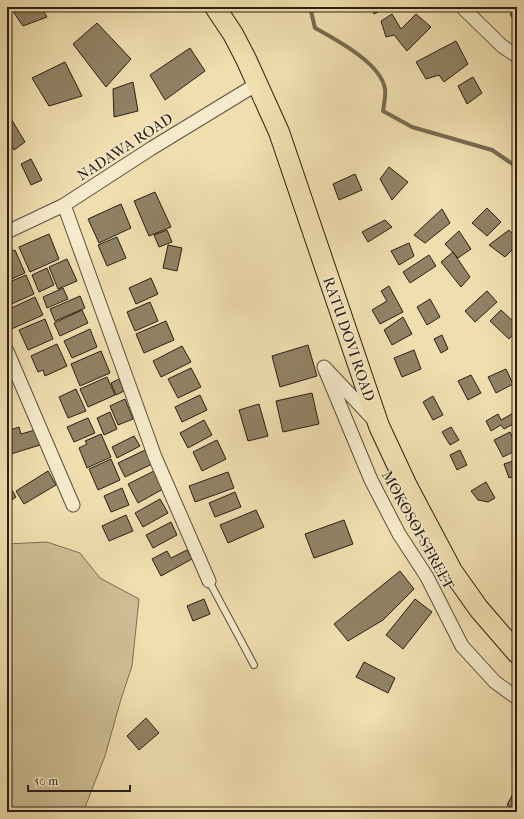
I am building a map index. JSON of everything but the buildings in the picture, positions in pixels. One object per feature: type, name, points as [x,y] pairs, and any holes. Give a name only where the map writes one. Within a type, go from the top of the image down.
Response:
[{"type":"main road","name":"RATU DOVI ROAD","points":[[215,7],[233,34],[246,59],[279,132],[379,426],[407,486],[452,571],[479,608],[517,653]]},
{"type":"street","points":[[462,7],[502,46],[517,56]]},
{"type":"street","name":"NADAWA ROAD","points":[[7,232],[64,205],[152,148],[257,84]]},
{"type":"street","points":[[64,205],[155,457],[209,581]]},
{"type":"street","points":[[7,351],[73,505]]},
{"type":"street","name":"MOKOSOI STREET","points":[[379,426],[324,367],[371,480],[399,534],[427,577],[462,646],[495,682],[517,698]]},
{"type":"lane","points":[[209,581],[254,665]]},
{"type":"shaded area","points":[[47,542],[80,553],[100,578],[139,599],[132,666],[105,756],[84,810],[81,812],[7,812],[7,544]]},
{"type":"waterway","points":[[310,7],[315,28],[367,61],[382,79],[385,89],[383,111],[412,127],[492,150],[517,167]]}]
